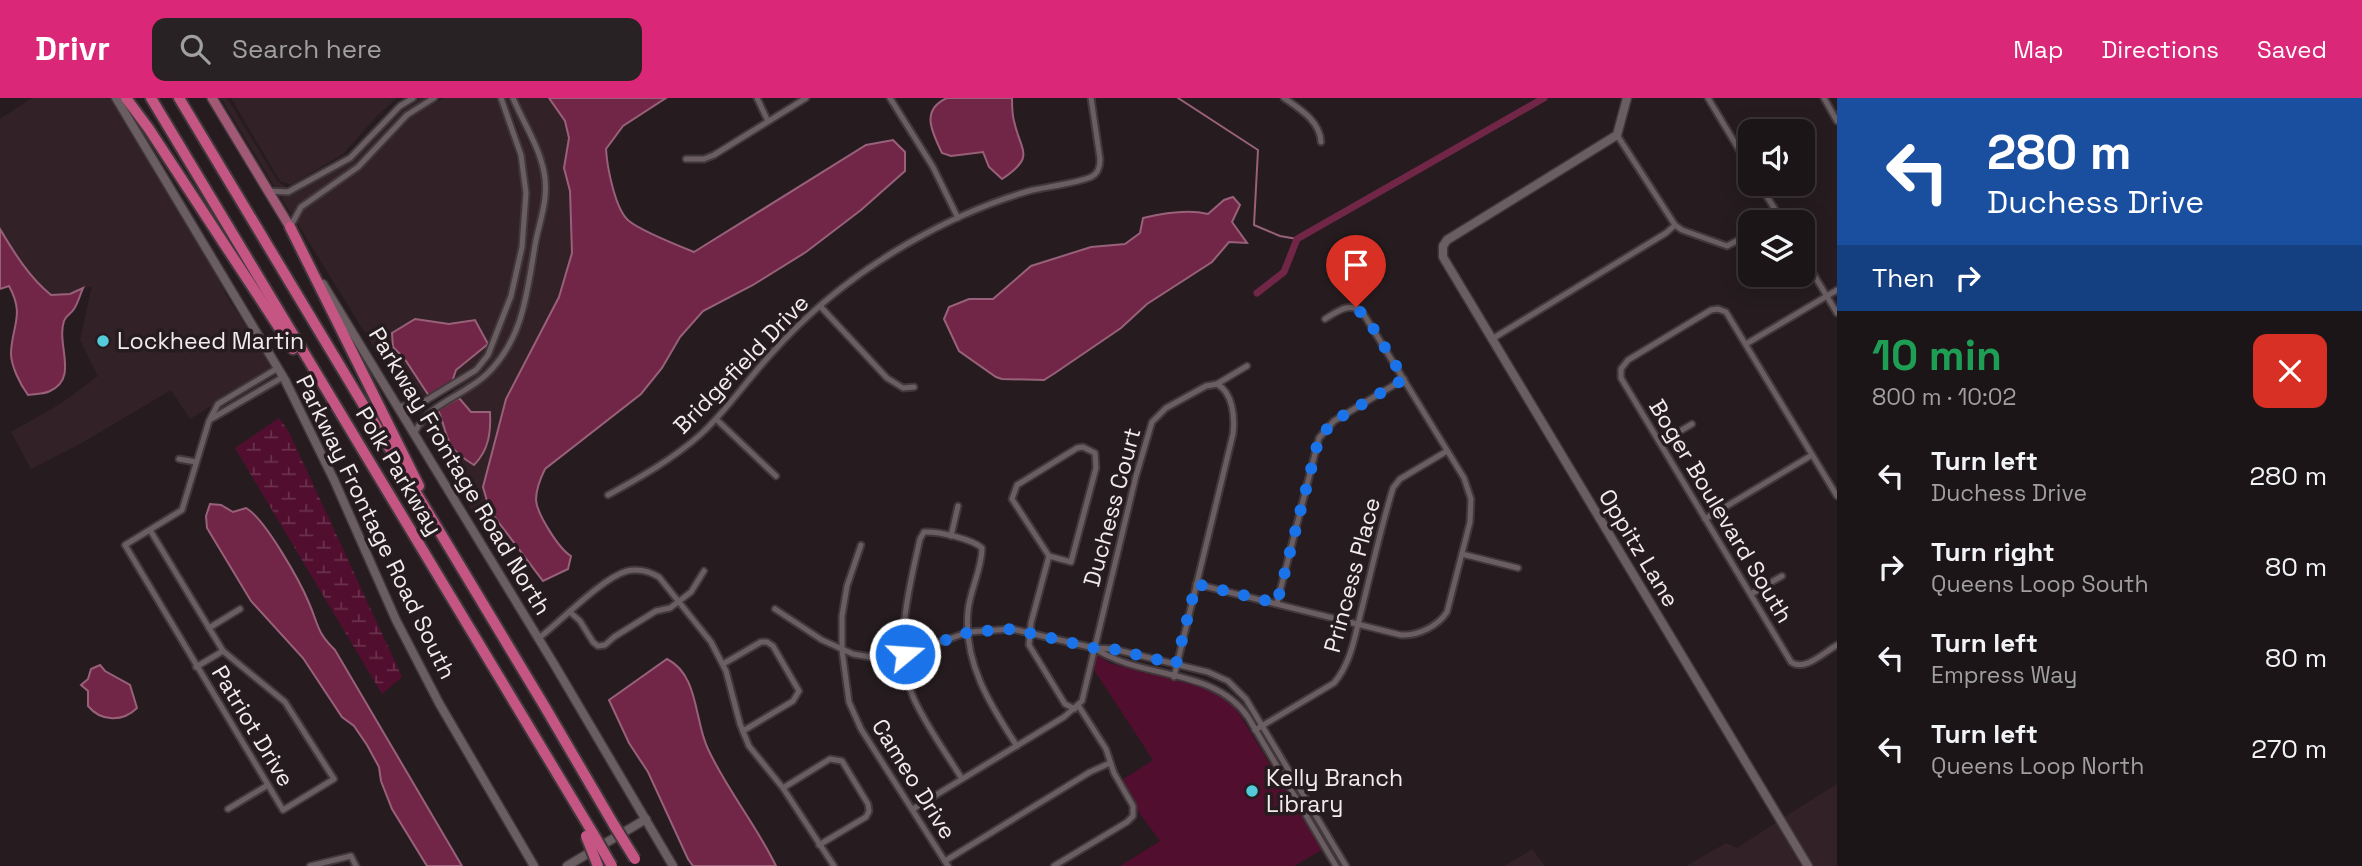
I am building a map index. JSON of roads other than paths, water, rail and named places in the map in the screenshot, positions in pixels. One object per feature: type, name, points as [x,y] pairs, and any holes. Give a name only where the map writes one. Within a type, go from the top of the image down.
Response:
[{"type":"highway","points":[[126,98],[365,457]]},
{"type":"highway","name":"Polk Parkway","points":[[151,98],[565,786],[590,836],[612,866]]},
{"type":"highway","name":"Polk Parkway","points":[[178,98],[637,862]]},
{"type":"highway","points":[[289,227],[446,543]]},
{"type":"highway","points":[[590,836],[598,866]]},
{"type":"main road","name":"Parkway Frontage Road South","points":[[116,98],[283,377],[334,480],[402,632],[439,703],[534,866]]},
{"type":"main road","name":"Parkway Frontage Road North","points":[[212,98],[539,638],[673,866]]},
{"type":"main road","points":[[1618,135],[1627,98]]},
{"type":"main road","name":"Oppitz Lane","points":[[1618,135],[1447,240],[1442,248],[1443,257],[1808,866]]},
{"type":"main road","points":[[567,866],[646,819]]},
{"type":"street","points":[[268,191],[288,192],[340,165],[400,106],[413,98]]},
{"type":"street","points":[[289,227],[301,207],[358,167],[407,115],[433,98]]},
{"type":"street","points":[[399,406],[417,406],[476,370],[488,355],[511,296],[522,247],[526,203],[524,173],[514,130],[501,98]]},
{"type":"street","points":[[415,432],[426,413],[487,374],[498,361],[519,325],[527,301],[536,240],[545,205],[546,183],[542,162],[513,98]]},
{"type":"street","points":[[757,98],[768,121]]},
{"type":"street","points":[[686,159],[704,159],[714,155],[806,98]]},
{"type":"street","points":[[890,98],[933,167],[958,218]]},
{"type":"street","name":"Bridgefield Drive","points":[[608,495],[668,460],[716,419],[770,355],[820,306],[880,261],[908,243],[958,218],[1024,192],[1093,176],[1099,169],[1100,159],[1091,98]]},
{"type":"street","points":[[1284,98],[1317,127],[1321,142]]},
{"type":"street","points":[[1708,98],[1738,148]]},
{"type":"street","points":[[1824,98],[1837,121]]},
{"type":"street","points":[[1618,135],[1675,225],[1727,246],[1738,240]]},
{"type":"street","points":[[1492,339],[1675,225]]},
{"type":"street","points":[[1815,276],[1837,313]]},
{"type":"street","points":[[1837,290],[1746,344],[1837,496]]},
{"type":"street","points":[[820,306],[887,378],[903,388],[914,387]]},
{"type":"street","points":[[1196,584],[1411,636],[1438,622],[1447,612],[1470,522],[1471,499],[1464,478],[1370,323],[1356,307],[1350,306],[1325,319]]},
{"type":"street","name":"Boger Boulevard South","points":[[1746,344],[1728,314],[1722,309],[1711,310],[1628,360],[1621,369],[1621,378],[1791,662],[1800,666],[1807,664],[1837,645]]},
{"type":"street","name":"Duchess Court","points":[[1076,707],[1082,701],[1136,476],[1152,422],[1166,408],[1206,386],[1217,384],[1247,366]]},
{"type":"street","name":"Patriot Drive","points":[[150,530],[223,651],[285,702],[334,779],[283,810],[125,545],[182,510],[209,421],[218,404],[278,368]]},
{"type":"street","points":[[209,421],[283,377]]},
{"type":"street","points":[[1277,603],[1319,438],[1334,421],[1404,379]]},
{"type":"street","points":[[1174,677],[1233,434],[1230,402],[1224,388],[1217,384]]},
{"type":"street","points":[[716,419],[776,476]]},
{"type":"street","points":[[1660,443],[1692,424]]},
{"type":"street","points":[[1049,556],[1071,562],[1096,468],[1095,453],[1089,448],[1077,448],[1037,472],[1014,489],[1012,499],[1049,556],[1030,634],[1032,651],[1065,704],[1076,707],[1106,749],[1110,763],[1133,806],[1131,819],[1054,866]]},
{"type":"street","name":"Princess Place","points":[[1255,730],[1334,683],[1347,664],[1393,488],[1400,479],[1447,451]]},
{"type":"street","points":[[1706,519],[1812,455]]},
{"type":"street","points":[[180,459],[196,462]]},
{"type":"street","points":[[951,536],[958,506]]},
{"type":"street","points":[[962,779],[914,700],[904,666],[904,615],[920,539],[924,532],[978,544],[982,551],[970,599],[970,650],[979,680],[1017,746]]},
{"type":"street","name":"Cameo Drive","points":[[861,545],[844,599],[842,650],[846,690],[857,721],[946,863]]},
{"type":"street","points":[[1462,554],[1518,568]]},
{"type":"street","points":[[539,638],[618,575],[637,569],[659,577],[711,642],[723,664],[743,732],[754,754],[783,788],[834,866]]},
{"type":"street","points":[[570,612],[580,621],[593,642],[601,646],[656,611],[678,602],[691,592],[704,571]]},
{"type":"street","points":[[1751,594],[1782,576]]},
{"type":"street","points":[[209,628],[240,609]]},
{"type":"street","points":[[775,609],[822,640],[842,650],[870,657],[905,654],[969,632],[1012,629],[1176,664],[1228,681],[1247,699],[1346,866]]},
{"type":"street","points":[[723,664],[761,642],[767,642],[773,646],[799,691],[793,701],[743,732]]},
{"type":"street","points":[[1094,648],[1110,659],[1212,686],[1228,695],[1242,708],[1336,866]]},
{"type":"street","points":[[196,667],[223,651]]},
{"type":"street","points":[[913,809],[1076,707]]},
{"type":"street","points":[[783,788],[830,759],[842,761],[868,804],[869,811],[866,817],[819,845]]},
{"type":"street","points":[[946,863],[1110,763]]},
{"type":"street","points":[[228,809],[268,785]]},
{"type":"street","points":[[310,866],[351,856],[356,866]]},
{"type":"waterway","points":[[1178,98],[1258,150],[1254,225],[1280,236],[1297,239]]},
{"type":"waterway","points":[[1257,293],[1284,272],[1297,239],[1544,98]]},
{"type":"place","name":"Lockheed Martin","points":[[103,341]]},
{"type":"place","name":"Kelly Branch Library","points":[[1252,791]]}]
